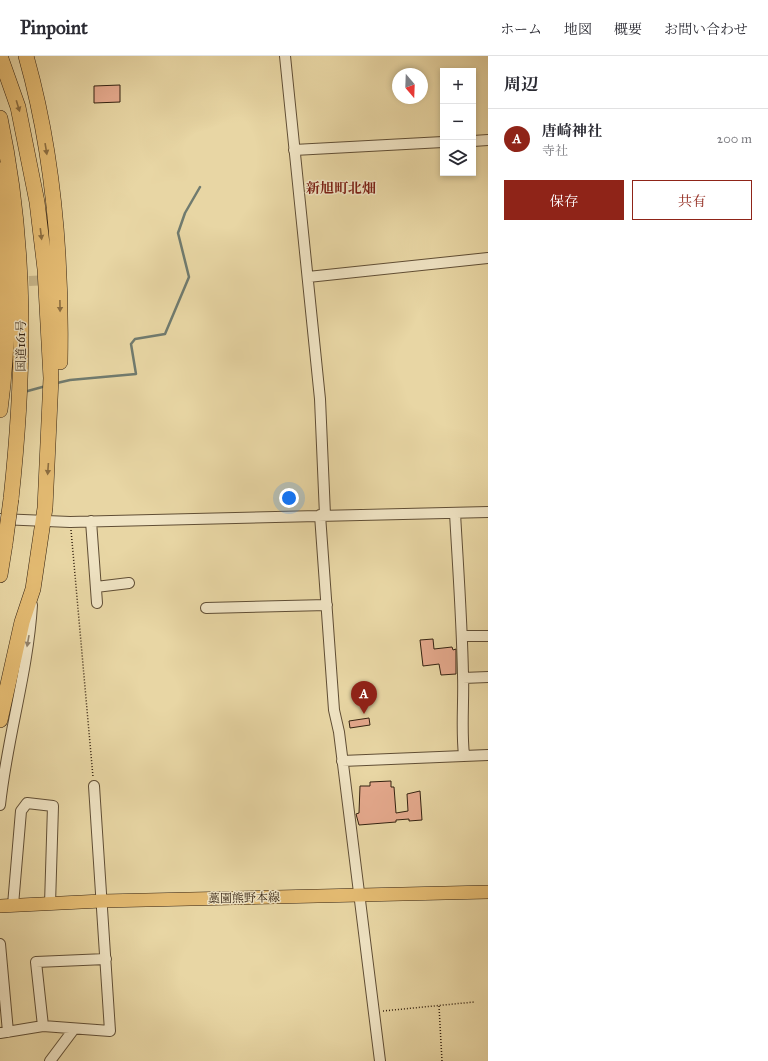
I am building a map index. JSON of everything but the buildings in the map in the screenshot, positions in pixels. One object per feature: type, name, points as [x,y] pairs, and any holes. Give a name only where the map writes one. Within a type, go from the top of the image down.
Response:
[{"type":"highway","points":[[0,56],[18,107],[37,202],[45,269],[55,383]]},
{"type":"highway","points":[[0,720],[22,622],[33,589],[42,520],[45,508],[49,445],[57,438],[53,279],[53,194],[42,125],[26,56]]},
{"type":"highway","name":"国道161号","points":[[0,118],[11,172],[18,235],[21,315],[18,434],[11,499],[0,575]]},
{"type":"highway","points":[[0,170],[5,218],[8,298],[1,401]]},
{"type":"main road","name":"藁園熊野本線","points":[[6,906],[102,901],[488,892]]},
{"type":"street","points":[[285,56],[320,399],[327,605],[334,710],[360,895],[380,1061]]},
{"type":"street","points":[[476,140],[488,140]]},
{"type":"street","points":[[294,150],[440,142]]},
{"type":"street","points":[[308,277],[488,258]]},
{"type":"street","points":[[0,519],[70,522],[488,512]]},
{"type":"street","points":[[455,513],[462,636],[462,733],[464,755]]},
{"type":"street","points":[[91,521],[97,603]]},
{"type":"street","points":[[96,587],[129,583]]},
{"type":"street","points":[[0,805],[3,776],[32,617],[33,589]]},
{"type":"street","points":[[206,608],[327,605]]},
{"type":"street","points":[[462,636],[488,636]]},
{"type":"street","points":[[463,678],[488,677]]},
{"type":"street","points":[[342,761],[488,755]]},
{"type":"street","points":[[0,950],[4,1032],[42,1026],[110,1032],[94,786]]},
{"type":"street","points":[[6,906],[21,811],[27,803],[53,806],[50,904]]},
{"type":"street","points":[[42,1026],[36,962],[106,959]]},
{"type":"street","points":[[50,1061],[74,1029]]},
{"type":"path","points":[[70,522],[94,786]]},
{"type":"path","points":[[375,1012],[474,1002]]},
{"type":"path","points":[[439,1006],[442,1061]]},
{"type":"waterway","points":[[57,383],[70,380],[136,374],[131,344],[135,339],[165,334],[189,277],[178,233],[185,213],[200,187]]},
{"type":"waterway","points":[[24,392],[46,386]]},
{"type":"tunnel","points":[[14,282],[47,280]]},
{"type":"place","name":"唐崎神社","points":[[364,714]]},
{"type":"district","name":"新旭町北畑","points":[[341,188]]}]
